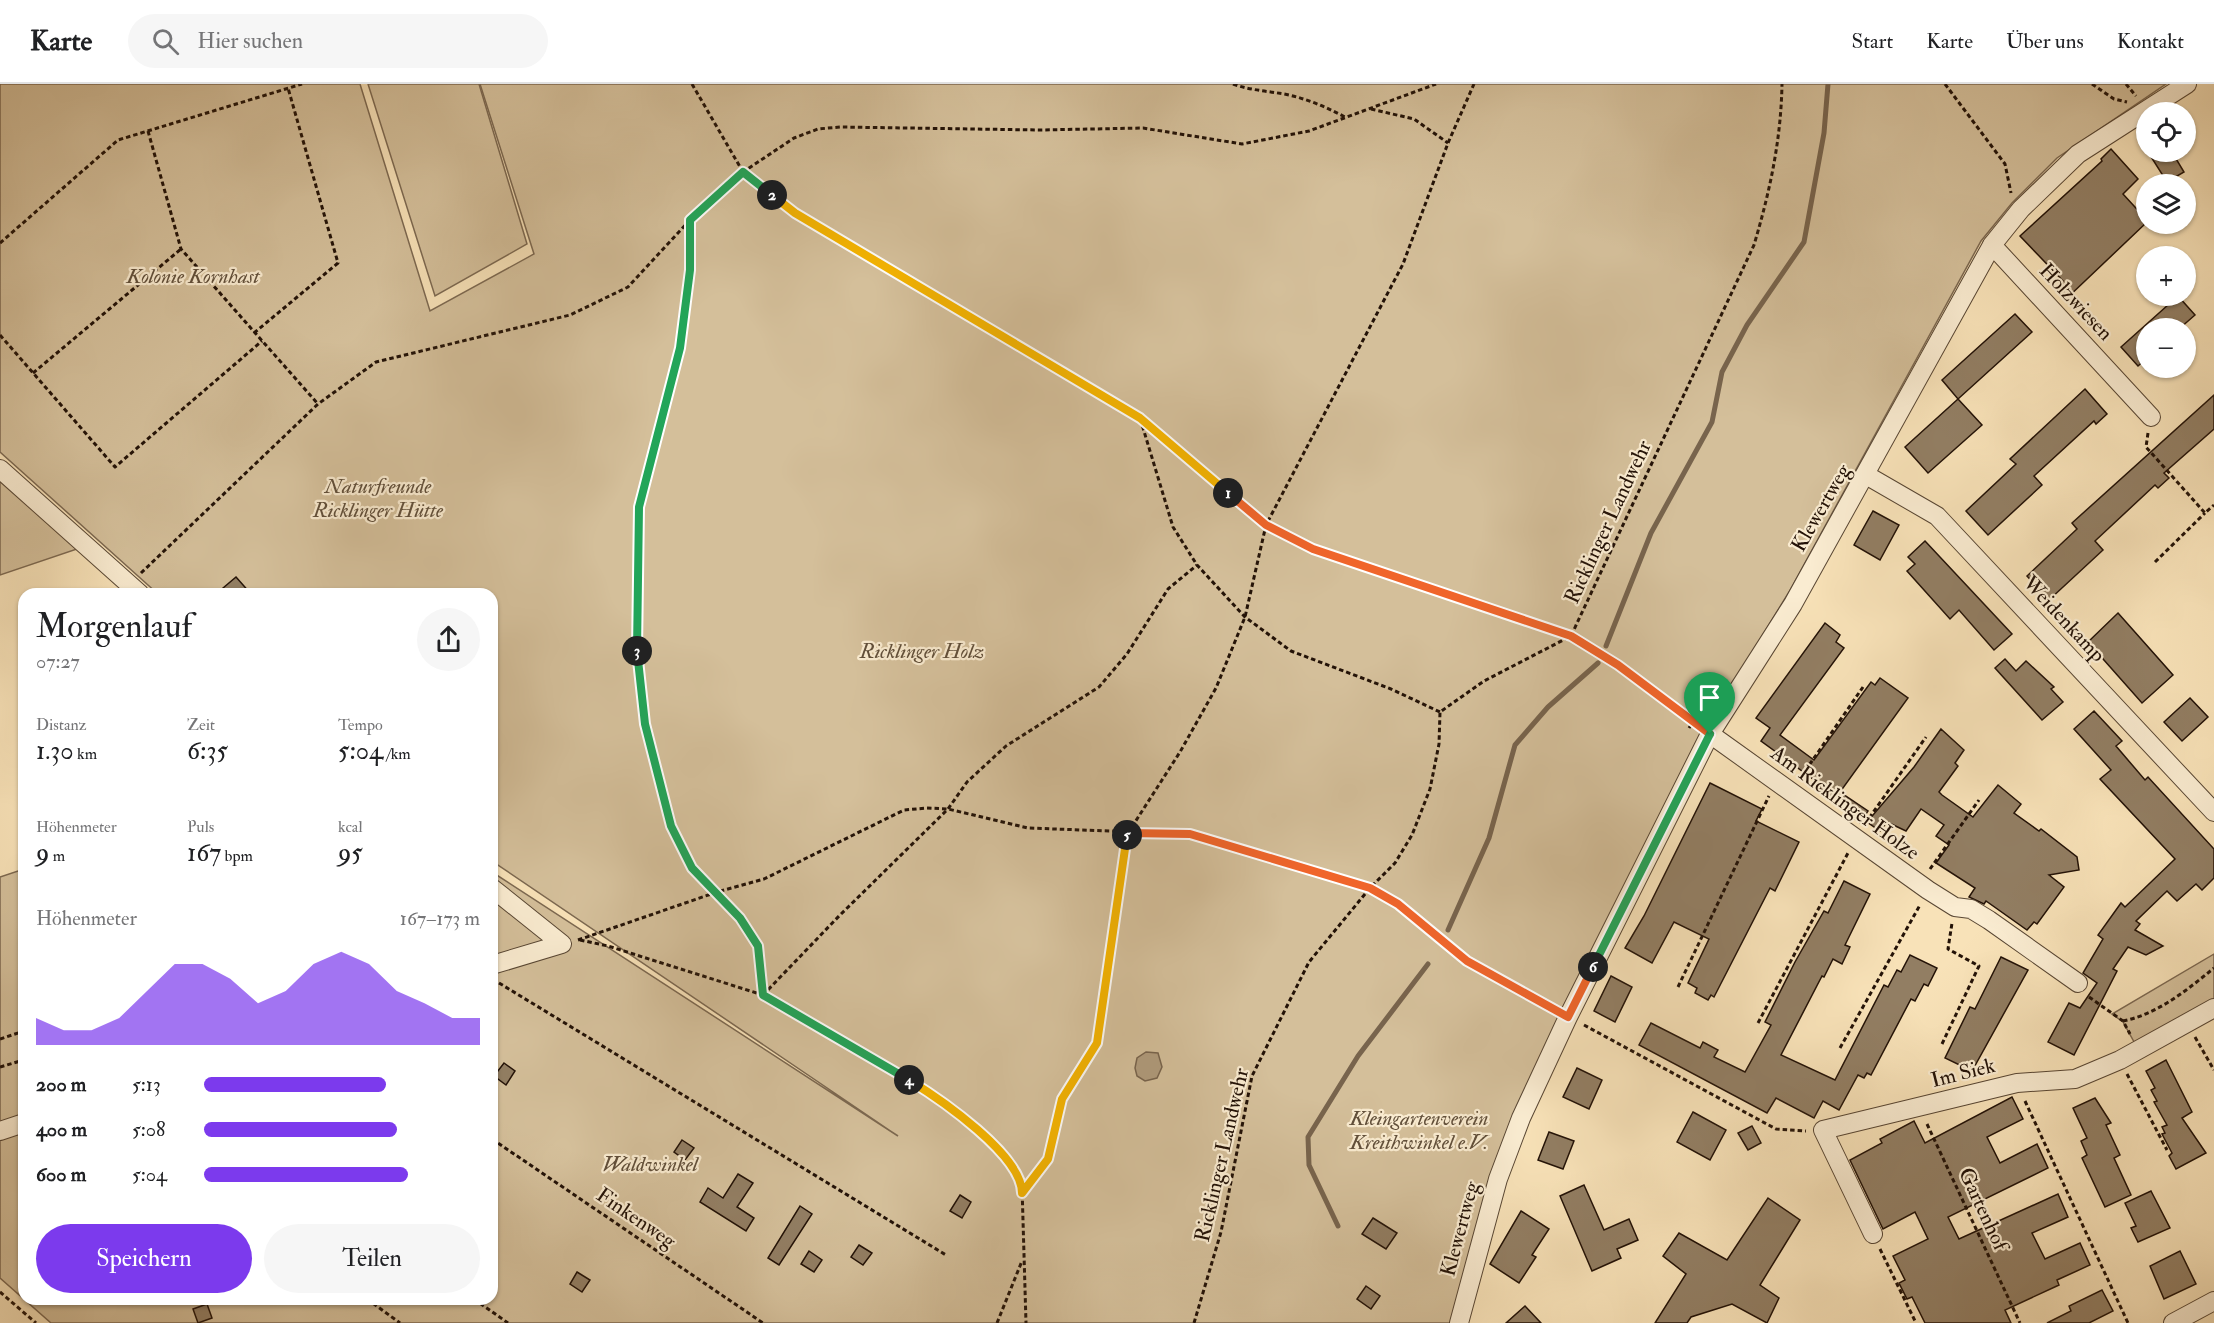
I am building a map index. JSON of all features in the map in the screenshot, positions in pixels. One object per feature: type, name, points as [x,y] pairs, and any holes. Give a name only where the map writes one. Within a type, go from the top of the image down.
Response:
[{"type":"street","name":"Klewertweg","points":[[2157,102],[2187,84]]},
{"type":"street","name":"Klewertweg","points":[[1459,1323],[1497,1179],[1521,1118],[1568,1017],[1710,734],[1793,604],[1992,245],[2021,209],[2078,154],[2136,115]]},
{"type":"street","name":"Holzwiesen","points":[[1992,245],[2151,417]]},
{"type":"street","points":[[0,469],[133,588]]},
{"type":"street","name":"Weidenkamp","points":[[1866,475],[1937,516],[2214,812]]},
{"type":"street","name":"Am Ricklinger Holze","points":[[1710,734],[1924,887],[1955,907],[1971,909],[1989,920],[2078,983]]},
{"type":"street","points":[[498,892],[571,941]]},
{"type":"street","points":[[498,963],[571,941]]},
{"type":"street","name":"Im Siek","points":[[1823,1130],[2017,1083],[2075,1079],[2120,1059],[2214,1008]]},
{"type":"street","points":[[0,1131],[18,1125]]},
{"type":"street","points":[[1823,1130],[1873,1234]]},
{"type":"street","points":[[2173,1323],[2214,1301]]},
{"type":"path","points":[[0,243],[118,140],[302,84]]},
{"type":"path","points":[[692,84],[743,172],[795,213],[1140,418],[1266,525],[1313,549],[1571,636],[1618,665],[1710,734]]},
{"type":"path","points":[[1233,84],[1249,90],[1288,95],[1323,106],[1347,118]]},
{"type":"path","points":[[135,588],[318,404],[376,362],[570,315],[628,286],[690,220],[743,172],[794,138],[818,129],[840,127],[1040,130],[1143,128],[1242,144],[1309,131],[1436,84]]},
{"type":"path","points":[[1022,1193],[1048,1159],[1062,1099],[1097,1043],[1128,833],[1180,752],[1216,688],[1245,617],[1266,525],[1403,264],[1448,143],[1474,84]]},
{"type":"path","name":"Ricklinger Landwehr","points":[[1194,1323],[1221,1232],[1252,1076],[1310,962],[1370,888],[1395,863],[1412,835],[1427,798],[1439,744],[1440,712],[1484,681],[1571,636],[1754,244],[1771,186],[1781,120],[1782,84]]},
{"type":"path","points":[[1945,84],[2005,164],[2012,200],[2021,209]]},
{"type":"path","points":[[2092,84],[2114,99],[2130,103],[2136,108]]},
{"type":"path","points":[[254,333],[338,263],[288,88]]},
{"type":"path","points":[[1369,109],[1414,119],[1448,143]]},
{"type":"path","points":[[148,131],[181,249],[318,404]]},
{"type":"path","points":[[690,220],[690,270],[680,348],[639,507],[637,656],[645,724],[671,826],[692,868],[740,918],[758,946],[763,995]]},
{"type":"path","points":[[33,373],[181,249]]},
{"type":"path","points":[[0,335],[115,467],[262,341]]},
{"type":"path","points":[[2151,417],[2146,447],[2205,513]]},
{"type":"path","points":[[1140,418],[1173,526],[1197,565],[1245,617],[1292,651],[1391,689],[1440,712]]},
{"type":"path","points":[[2155,562],[2214,505]]},
{"type":"path","points":[[763,995],[948,809],[967,782],[1006,747],[1099,687],[1127,654],[1167,589],[1197,565]]},
{"type":"path","points":[[1678,987],[1783,787],[1863,687]]},
{"type":"path","points":[[1689,728],[1693,722]]},
{"type":"path","points":[[1758,1023],[1856,838],[1926,737]]},
{"type":"path","points":[[1840,1047],[1924,887],[1980,800]]},
{"type":"path","points":[[571,941],[717,892],[764,879],[904,810],[948,809],[1028,828],[1190,834],[1370,888],[1398,904],[1467,961],[1776,1129],[1823,1130]]},
{"type":"path","points":[[1942,1044],[1979,966],[1948,949],[1955,907]]},
{"type":"path","points":[[571,941],[608,946],[763,995],[939,1098],[1003,1152],[1022,1186],[1026,1323]]},
{"type":"path","points":[[2123,1022],[2142,1017],[2188,988],[2214,968]]},
{"type":"path","points":[[498,982],[946,1255]]},
{"type":"path","points":[[2187,1022],[2214,1070]]},
{"type":"path","points":[[0,1039],[18,1033]]},
{"type":"path","points":[[2120,1059],[2167,1150]]},
{"type":"path","points":[[0,1067],[18,1062]]},
{"type":"path","points":[[2017,1083],[2128,1323]]},
{"type":"path","name":"Gartenhof","points":[[1919,1107],[2020,1323]]},
{"type":"path","name":"Finkenweg","points":[[498,1142],[764,1323]]},
{"type":"path","points":[[1873,1234],[1916,1323]]},
{"type":"path","points":[[997,1323],[1023,1259]]},
{"type":"path","points":[[0,1293],[36,1323]]},
{"type":"path","points":[[375,1305],[400,1323]]},
{"type":"path","points":[[482,1305],[508,1323]]},
{"type":"green space","name":"Ricklinger Holz","points":[[0,84],[360,84],[430,311],[534,254],[480,84],[2166,84],[2136,102],[2136,104],[2057,158],[2012,203],[1981,241],[1789,592],[1702,734],[1558,1019],[1452,1323],[51,1323],[31,1305],[498,1305],[498,876],[898,1136],[498,865],[498,588],[151,588],[0,452]]},
{"type":"green space","points":[[368,84],[479,84],[527,244],[435,296]]},
{"type":"green space","points":[[0,480],[77,549],[0,575]]},
{"type":"green space","name":"Ricklinger Holz","points":[[18,871],[18,1294],[0,1278],[0,877]]},
{"type":"green space","points":[[2214,954],[2214,1008],[2138,1049],[2123,1022],[2112,1014]]},
{"type":"shaded area","points":[[1146,1052],[1158,1053],[1162,1067],[1157,1078],[1145,1081],[1137,1076],[1135,1068],[1137,1058]]},
{"type":"building","points":[[2111,149],[2136,177],[2136,181],[2123,194],[2136,208],[2136,233],[2065,300],[2055,289],[2063,281],[2020,236],[2102,161],[2101,159]]},
{"type":"building","points":[[2154,162],[2178,162],[2184,172],[2181,174],[2162,174]]},
{"type":"building","points":[[2167,306],[2187,306],[2195,315],[2192,318],[2153,318]]},
{"type":"building","points":[[2015,314],[2032,332],[1958,399],[1942,380]]},
{"type":"building","points":[[2136,334],[2136,364],[2121,347]]},
{"type":"building","points":[[2085,389],[2107,414],[2096,424],[2094,421],[2034,476],[2042,485],[1988,535],[1966,511],[2016,464],[2010,459]]},
{"type":"building","points":[[2214,395],[2214,429],[2164,473],[2169,478],[2158,488],[2155,485],[2095,541],[2103,550],[2049,600],[2027,576],[2077,529],[2072,523]]},
{"type":"building","points":[[1958,399],[1982,425],[1928,473],[1905,447]]},
{"type":"building","points":[[1873,511],[1899,525],[1880,560],[1854,545]]},
{"type":"building","points":[[1925,541],[2012,634],[1994,650],[1959,610],[1950,619],[1907,571],[1915,564],[1908,557]]},
{"type":"building","points":[[236,577],[246,588],[223,588]]},
{"type":"building","points":[[2118,613],[2173,675],[2142,703],[2088,642]]},
{"type":"building","points":[[1825,623],[1840,635],[1836,642],[1844,648],[1780,735],[1814,760],[1871,682],[1875,685],[1880,678],[1908,698],[1840,792],[1868,811],[1860,823],[1832,802],[1834,799],[1819,788],[1821,785],[1761,741],[1770,728],[1756,718]]},
{"type":"building","points":[[2005,659],[2016,671],[2026,661],[2054,687],[2051,689],[2063,702],[2042,720],[1995,668]]},
{"type":"building","points":[[2190,698],[2208,717],[2182,741],[2164,722]]},
{"type":"building","points":[[2094,711],[2122,741],[2116,746],[2145,780],[2148,777],[2214,849],[2214,878],[2202,890],[2196,884],[2177,901],[2167,891],[2136,921],[2140,924],[2135,930],[2163,946],[2146,955],[2128,947],[2113,969],[2117,971],[2074,1055],[2048,1042],[2069,1003],[2080,1008],[2097,983],[2083,973],[2103,939],[2098,935],[2121,903],[2125,907],[2175,859],[2100,779],[2111,770],[2074,729]]},
{"type":"building","points":[[1941,729],[1964,750],[1955,763],[1958,766],[1939,792],[1942,795],[1973,817],[1998,785],[2021,804],[2014,813],[2039,831],[2041,829],[2077,857],[2079,870],[2049,875],[2064,887],[2037,924],[2034,922],[2027,930],[1986,901],[1984,904],[1969,897],[1975,888],[1936,863],[1949,845],[1936,836],[1944,825],[1921,809],[1906,831],[1887,822],[1880,831],[1867,822],[1914,767]]},
{"type":"building","points":[[1710,783],[1762,809],[1756,821],[1799,842],[1775,891],[1770,888],[1714,997],[1711,995],[1708,1000],[1695,993],[1697,988],[1688,983],[1709,939],[1674,922],[1652,963],[1625,948],[1644,916]]},
{"type":"building","points":[[1844,881],[1870,894],[1845,945],[1850,947],[1842,964],[1833,959],[1781,1055],[1835,1080],[1884,985],[1888,987],[1897,970],[1901,972],[1910,955],[1937,968],[1928,986],[1924,984],[1915,1001],[1911,999],[1871,1075],[1867,1073],[1864,1078],[1858,1075],[1839,1110],[1823,1101],[1814,1118],[1776,1098],[1767,1113],[1639,1045],[1651,1023],[1700,1048],[1703,1042],[1718,1050],[1714,1057],[1745,1072],[1771,1025],[1765,1022],[1795,962],[1824,911],[1828,913]]},
{"type":"building","points":[[2001,957],[2028,970],[1972,1071],[1945,1058],[1970,1007],[1975,1009]]},
{"type":"building","points":[[1611,976],[1632,987],[1615,1022],[1594,1011]]},
{"type":"building","points":[[2166,1060],[2192,1112],[2182,1118],[2206,1153],[2176,1169],[2169,1156],[2172,1153],[2162,1134],[2165,1133],[2162,1127],[2167,1125],[2154,1102],[2157,1101],[2151,1090],[2155,1088],[2146,1071]]},
{"type":"building","points":[[504,1063],[515,1071],[506,1085],[498,1079],[498,1071]]},
{"type":"building","points":[[1577,1068],[1602,1080],[1589,1109],[1563,1097]]},
{"type":"building","points":[[2012,1097],[2023,1119],[1987,1137],[2000,1163],[2037,1144],[2048,1168],[1948,1217],[1959,1239],[2058,1194],[2068,1217],[2032,1233],[2045,1259],[2080,1243],[2090,1265],[2057,1280],[2059,1285],[2005,1310],[2011,1323],[1925,1323],[1912,1297],[1907,1299],[1899,1283],[1905,1280],[1893,1256],[1928,1239],[1915,1212],[1883,1229],[1850,1160],[1882,1143],[1880,1139],[1914,1121],[1925,1143]]},
{"type":"building","points":[[2095,1098],[2111,1123],[2106,1125],[2120,1155],[2114,1158],[2131,1195],[2105,1207],[2082,1158],[2087,1155],[2081,1141],[2087,1138],[2073,1108]]},
{"type":"building","points":[[1693,1112],[1726,1130],[1710,1160],[1677,1142]]},
{"type":"building","points":[[1752,1126],[1761,1143],[1748,1150],[1738,1133]]},
{"type":"building","points":[[1549,1132],[1574,1141],[1563,1169],[1538,1160]]},
{"type":"building","points":[[682,1140],[694,1148],[685,1160],[674,1152]]},
{"type":"building","points":[[738,1174],[753,1183],[737,1207],[754,1218],[746,1231],[700,1202],[708,1188],[723,1198]]},
{"type":"building","points":[[1584,1185],[1604,1230],[1629,1219],[1638,1240],[1617,1249],[1621,1258],[1592,1271],[1560,1196]]},
{"type":"building","points":[[2151,1191],[2170,1228],[2138,1242],[2131,1228],[2136,1226],[2125,1203]]},
{"type":"building","points":[[960,1195],[971,1202],[962,1218],[950,1211]]},
{"type":"building","points":[[1768,1198],[1800,1220],[1760,1285],[1779,1298],[1767,1323],[1732,1304],[1691,1317],[1687,1323],[1655,1323],[1686,1274],[1663,1256],[1679,1233],[1727,1260]]},
{"type":"building","points":[[800,1206],[812,1214],[779,1265],[768,1258]]},
{"type":"building","points":[[1521,1211],[1549,1229],[1532,1255],[1536,1257],[1519,1283],[1490,1264]]},
{"type":"building","points":[[1373,1218],[1397,1233],[1386,1249],[1362,1234]]},
{"type":"building","points":[[859,1245],[872,1253],[863,1265],[851,1257]]},
{"type":"building","points":[[809,1251],[822,1260],[814,1272],[801,1264]]},
{"type":"building","points":[[2180,1251],[2196,1284],[2164,1299],[2150,1266]]},
{"type":"building","points":[[577,1272],[590,1280],[582,1292],[570,1284]]},
{"type":"building","points":[[1366,1286],[1380,1296],[1371,1309],[1357,1299]]},
{"type":"building","points":[[2102,1290],[2113,1311],[2089,1323],[2047,1323],[2071,1311],[2069,1306]]},
{"type":"building","points":[[207,1305],[212,1318],[198,1323],[193,1309]]},
{"type":"building","points":[[1525,1306],[1541,1323],[1506,1323]]},
{"type":"waterway","points":[[1606,646],[1651,533],[1712,422],[1722,372],[1747,325],[1804,242],[1824,133],[1828,84]]},
{"type":"waterway","points":[[1448,930],[1489,838],[1515,745],[1548,707],[1598,663]]},
{"type":"waterway","points":[[1338,1226],[1309,1165],[1308,1137],[1358,1056],[1428,964]]},
{"type":"route","points":[[743,172],[795,213],[1140,418],[1266,525],[1313,549],[1571,636],[1618,665],[1710,734],[1568,1017],[1467,961],[1398,904],[1370,888],[1190,834],[1128,833],[1097,1043],[1062,1099],[1048,1159],[1022,1193],[1022,1186],[1003,1152],[939,1098],[763,995],[758,946],[740,918],[692,868],[671,826],[656,777],[645,724],[637,656],[639,507],[680,348],[690,270],[690,220],[743,172]]},
{"type":"park label","name":"Kolonie Kornhast","points":[[193,276]]},
{"type":"park label","name":"Naturfreunde Ricklinger Hütte","points":[[378,498]]},
{"type":"park label","name":"Kleingartenverein Kreithwinkel e.V.","points":[[1419,1130]]},
{"type":"park label","name":"Waldwinkel","points":[[650,1164]]}]
